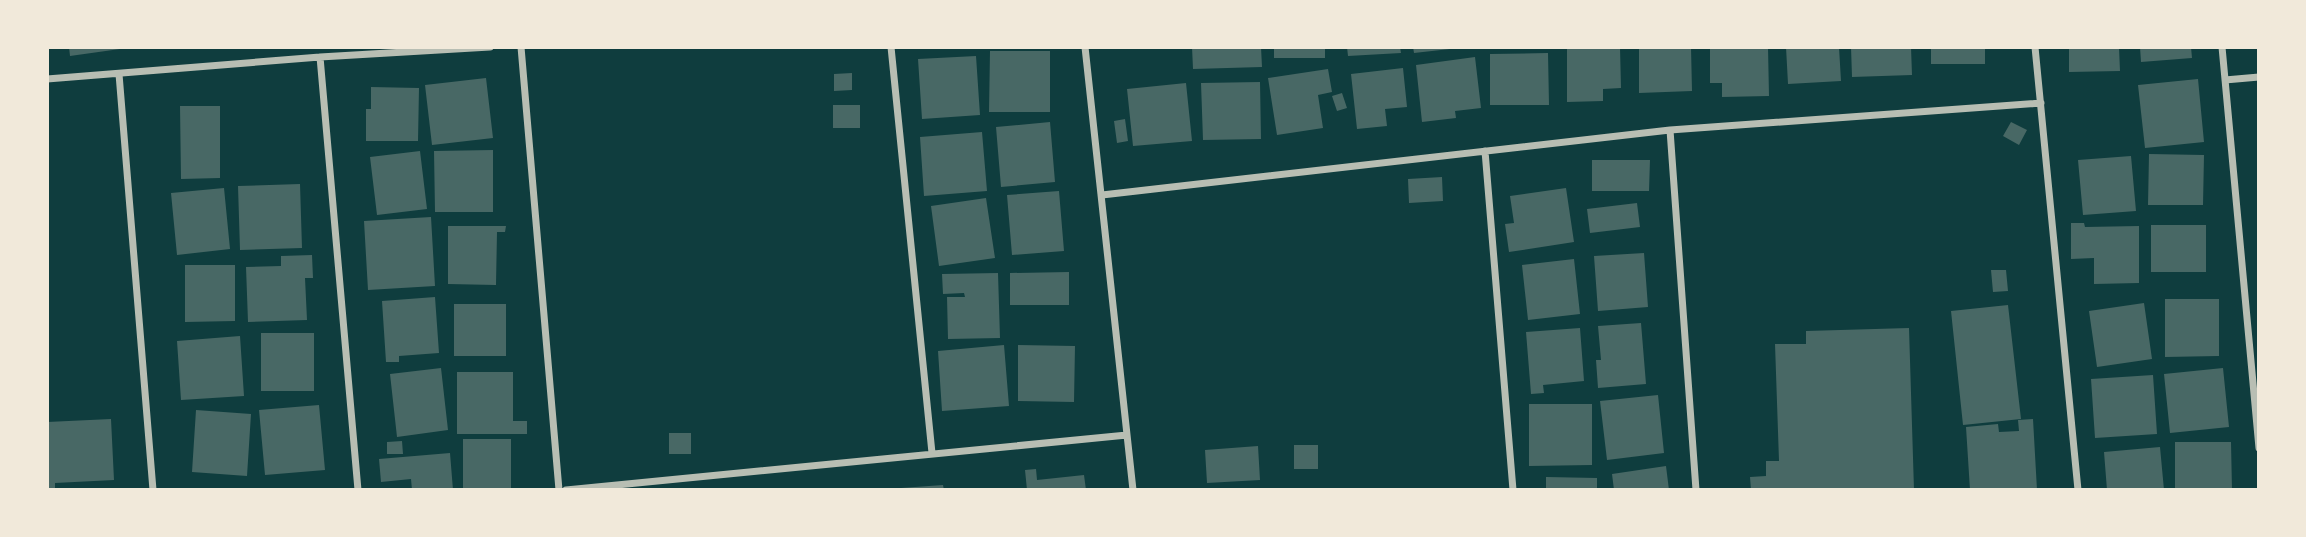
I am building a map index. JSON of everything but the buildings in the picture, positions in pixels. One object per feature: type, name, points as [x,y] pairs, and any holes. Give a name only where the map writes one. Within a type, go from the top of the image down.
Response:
[{"type":"street","points":[[47,79],[320,57],[490,47]]},
{"type":"street","points":[[521,47],[559,490]]},
{"type":"street","points":[[891,47],[933,453]]},
{"type":"street","points":[[1085,47],[1133,490]]},
{"type":"street","points":[[2035,47],[2078,490]]},
{"type":"street","points":[[2222,47],[2259,449]]},
{"type":"street","points":[[320,57],[358,490]]},
{"type":"street","points":[[119,74],[153,490]]},
{"type":"street","points":[[2225,80],[2259,77]]},
{"type":"street","points":[[1102,195],[1670,130],[2040,103]]},
{"type":"street","points":[[1670,130],[1696,490]]},
{"type":"street","points":[[1485,151],[1513,490]]},
{"type":"street","points":[[566,490],[1127,435]]}]
